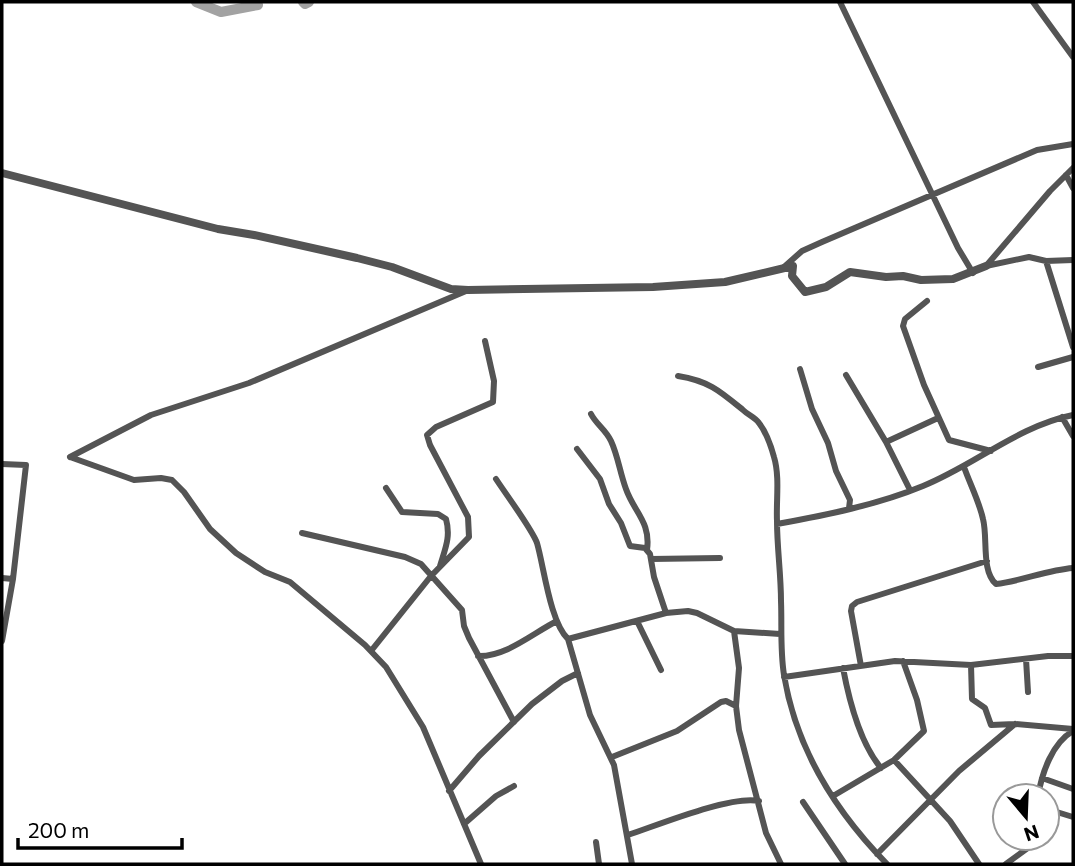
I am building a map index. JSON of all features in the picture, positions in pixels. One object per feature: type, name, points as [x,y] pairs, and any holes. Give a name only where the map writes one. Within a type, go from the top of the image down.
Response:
[{"type":"street","points":[[840,2],[958,248],[973,273]]},
{"type":"street","points":[[1033,2],[1073,57]]},
{"type":"street","points":[[784,267],[802,251],[933,194],[1037,150],[1073,144]]},
{"type":"street","points":[[986,266],[1073,168]]},
{"type":"street","points":[[2,173],[218,229],[392,267],[451,289],[653,287],[725,282],[793,266],[792,276],[805,292],[826,288],[850,272],[886,277],[904,275],[921,280],[953,279],[1017,258],[1073,260]]},
{"type":"street","points":[[1066,175],[1073,188]]},
{"type":"street","points":[[1046,261],[1073,347]]},
{"type":"street","points":[[468,290],[249,383],[151,415],[70,457],[134,480],[172,480],[210,529],[236,553],[265,572],[290,582],[371,651],[386,667],[423,727],[481,864]]},
{"type":"street","points":[[927,300],[902,322],[938,418],[949,440],[991,450]]},
{"type":"street","points":[[371,651],[431,576],[469,537],[470,523],[430,445],[428,435],[436,428],[493,402],[494,381],[485,341]]},
{"type":"street","points":[[1038,367],[1073,357]]},
{"type":"street","points":[[800,369],[812,409],[850,499],[849,508]]},
{"type":"street","points":[[846,375],[886,442],[910,490]]},
{"type":"street","points":[[678,376],[718,388],[758,421],[775,462],[780,634],[784,677],[806,751],[833,796],[887,864]]},
{"type":"street","points":[[591,414],[607,434],[617,453],[626,489],[649,533],[647,550],[667,613]]},
{"type":"street","points":[[777,524],[819,517],[910,490],[964,467],[1039,424],[1073,415]]},
{"type":"street","points":[[1062,417],[1073,436]]},
{"type":"street","points":[[886,442],[938,418]]},
{"type":"street","points":[[577,449],[600,479],[609,504],[631,546],[647,550]]},
{"type":"street","points":[[2,464],[26,465],[13,579],[2,639]]},
{"type":"street","points":[[964,467],[984,519],[987,561],[992,580],[996,584],[1073,568]]},
{"type":"street","points":[[496,479],[535,538],[544,583],[557,621],[568,639],[590,715],[612,757],[632,864]]},
{"type":"street","points":[[386,488],[402,512],[438,514],[446,519],[449,527],[448,545],[440,568]]},
{"type":"street","points":[[302,533],[405,557],[421,564],[463,610],[464,626],[514,722]]},
{"type":"street","points":[[651,559],[720,558]]},
{"type":"street","points":[[861,666],[852,606],[857,602],[987,561]]},
{"type":"street","points":[[2,578],[13,579]]},
{"type":"street","points":[[568,639],[667,613],[688,611],[734,631],[780,634]]},
{"type":"street","points":[[478,656],[486,657],[505,650],[557,621]]},
{"type":"street","points":[[637,621],[661,670]]},
{"type":"street","points":[[734,631],[739,668],[736,706],[739,730],[766,833],[781,864]]},
{"type":"street","points":[[784,677],[903,661],[971,665],[1073,656]]},
{"type":"street","points":[[1026,659],[1028,692]]},
{"type":"street","points":[[833,796],[894,760],[924,731],[917,700],[903,661]]},
{"type":"street","points":[[971,665],[972,699],[985,708],[989,724],[1015,724],[1072,731]]},
{"type":"street","points":[[843,668],[851,703],[866,745],[881,768]]},
{"type":"street","points":[[449,791],[479,756],[514,722],[548,691],[578,673]]},
{"type":"street","points":[[612,757],[677,731],[721,702],[726,701],[736,706]]},
{"type":"street","points":[[877,854],[959,771],[1015,724]]},
{"type":"street","points":[[1041,782],[1050,756],[1072,731]]},
{"type":"street","points":[[894,760],[950,821],[979,864]]},
{"type":"street","points":[[1042,778],[1073,789]]},
{"type":"street","points":[[464,824],[496,796],[514,786]]},
{"type":"street","points":[[628,835],[716,807],[744,800],[759,801]]},
{"type":"street","points":[[803,802],[845,864]]},
{"type":"street","points":[[596,842],[599,864]]},
{"type":"street","points":[[1006,864],[1023,852]]},
{"type":"waterway","points":[[196,2],[221,12],[258,5],[257,2]]},
{"type":"waterway","points":[[303,2],[309,2]]}]
